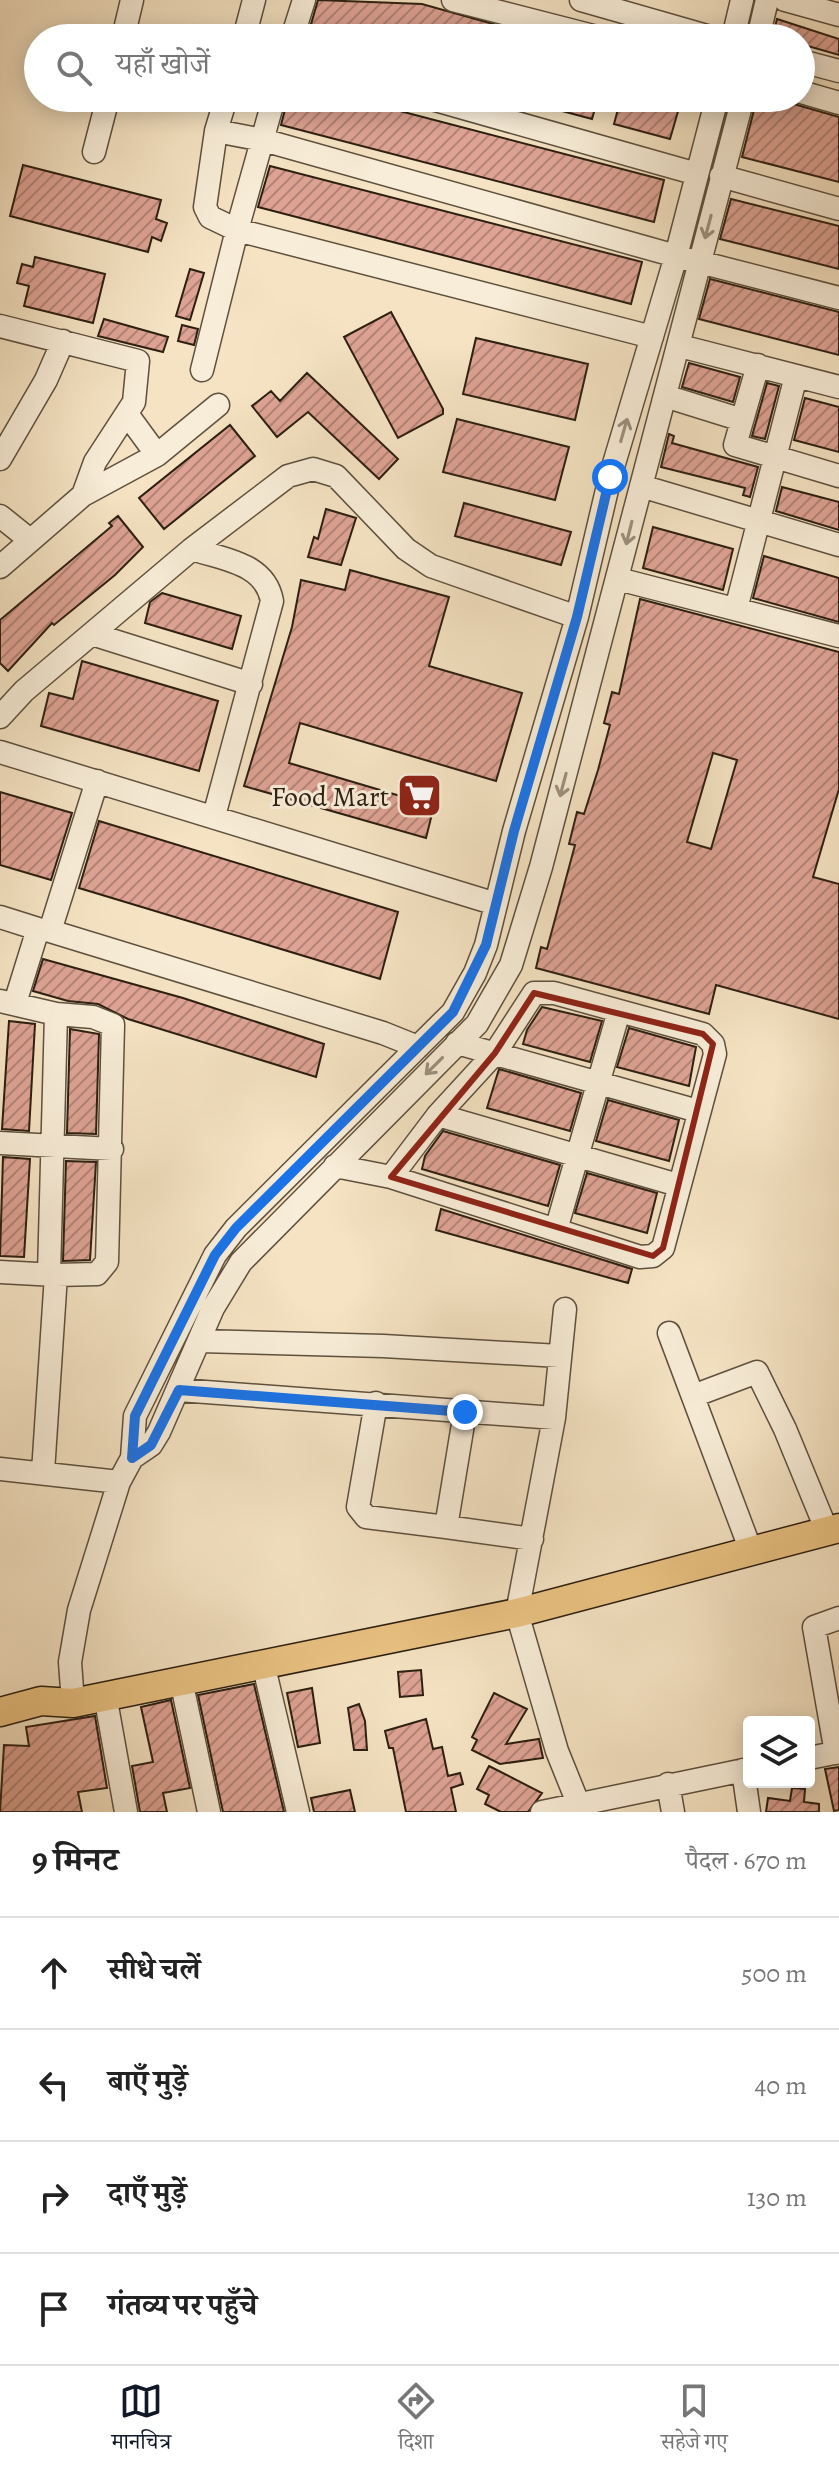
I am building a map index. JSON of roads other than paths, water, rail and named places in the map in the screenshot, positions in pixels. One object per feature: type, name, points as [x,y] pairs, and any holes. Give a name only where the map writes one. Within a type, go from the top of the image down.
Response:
[{"type":"main road","points":[[0,1731],[48,1717],[73,1703],[105,1695],[517,1613],[833,1530]]},
{"type":"main road","points":[[0,1712],[41,1701],[73,1703]]},
{"type":"street","points":[[126,24],[132,0]]},
{"type":"street","points":[[248,24],[254,0]]},
{"type":"street","points":[[296,24],[304,0]]},
{"type":"street","points":[[453,0],[546,24]]},
{"type":"street","points":[[581,0],[665,24]]},
{"type":"street","points":[[736,24],[742,0]]},
{"type":"street","points":[[761,24],[767,0]]},
{"type":"street","points":[[785,0],[839,15]]},
{"type":"street","points":[[815,65],[839,71]]},
{"type":"street","points":[[815,96],[839,103]]},
{"type":"street","points":[[94,152],[104,112]]},
{"type":"street","points":[[222,112],[205,207],[210,217],[237,230],[652,337]]},
{"type":"street","points":[[202,370],[270,112]]},
{"type":"street","points":[[478,112],[697,174]]},
{"type":"street","points":[[73,1703],[70,1662],[79,1610],[119,1482],[132,1458],[135,1416],[215,1255],[236,1228],[453,1012],[475,973],[577,617],[610,477],[676,256],[713,112]]},
{"type":"street","points":[[132,1458],[151,1445],[179,1390],[213,1308],[241,1262],[477,1024],[511,965],[618,579],[739,112]]},
{"type":"street","points":[[216,131],[263,140],[676,256],[839,298]]},
{"type":"street","points":[[721,176],[839,209]]},
{"type":"street","points":[[0,326],[138,361],[134,402],[95,462],[83,495]]},
{"type":"street","points":[[3,450],[63,341]]},
{"type":"street","points":[[680,346],[839,387]]},
{"type":"street","points":[[758,365],[735,445],[839,476]]},
{"type":"street","points":[[736,609],[756,519],[796,376]]},
{"type":"street","points":[[665,396],[742,420]]},
{"type":"street","points":[[0,567],[83,495],[157,455],[218,405]]},
{"type":"street","points":[[127,414],[157,455]]},
{"type":"street","points":[[0,717],[24,691],[192,549],[288,476],[313,469],[336,476],[406,549],[431,566],[577,617]]},
{"type":"street","points":[[641,486],[839,545]]},
{"type":"street","points":[[0,516],[30,540]]},
{"type":"street","points":[[192,549],[258,571],[269,585],[272,601],[214,816]]},
{"type":"street","points":[[618,579],[839,636]]},
{"type":"street","points":[[92,634],[251,684]]},
{"type":"street","points":[[0,752],[496,904]]},
{"type":"street","points":[[0,1272],[97,1274],[104,1269],[112,1149],[113,1025],[93,1017],[56,1014],[7,1002],[44,930],[97,781]]},
{"type":"street","points":[[0,917],[383,1033],[418,1047]]},
{"type":"street","points":[[335,1166],[391,1177],[640,1257],[653,1256],[663,1248],[715,1054],[709,1037],[554,993],[534,993],[495,1053],[438,1115],[391,1177]]},
{"type":"street","points":[[556,1230],[619,1011]]},
{"type":"street","points":[[43,1472],[52,1274],[51,1146],[56,1014]]},
{"type":"street","points":[[457,1043],[698,1111]]},
{"type":"street","points":[[438,1115],[678,1185]]},
{"type":"street","points":[[0,1143],[112,1149]]},
{"type":"street","points":[[565,1309],[554,1418],[517,1613],[557,1751],[578,1803]]},
{"type":"street","points":[[669,1333],[751,1551]]},
{"type":"street","points":[[200,1341],[383,1346],[559,1356]]},
{"type":"street","points":[[693,1396],[757,1372],[833,1530]]},
{"type":"street","points":[[179,1390],[554,1418]]},
{"type":"street","points":[[376,1403],[358,1507],[361,1513],[366,1517],[532,1539]]},
{"type":"street","points":[[446,1527],[465,1412]]},
{"type":"street","points":[[0,1469],[119,1482]]},
{"type":"street","points":[[815,1757],[838,1753],[814,1627],[839,1618]]},
{"type":"street","points":[[263,1663],[298,1812]]},
{"type":"street","points":[[181,1680],[209,1812]]},
{"type":"street","points":[[105,1695],[126,1812]]},
{"type":"street","points":[[542,1812],[743,1771]]},
{"type":"street","points":[[668,1784],[673,1812]]},
{"type":"street","points":[[747,1788],[749,1812]]},
{"type":"place","name":"Food Mart","points":[[420,796]]}]
